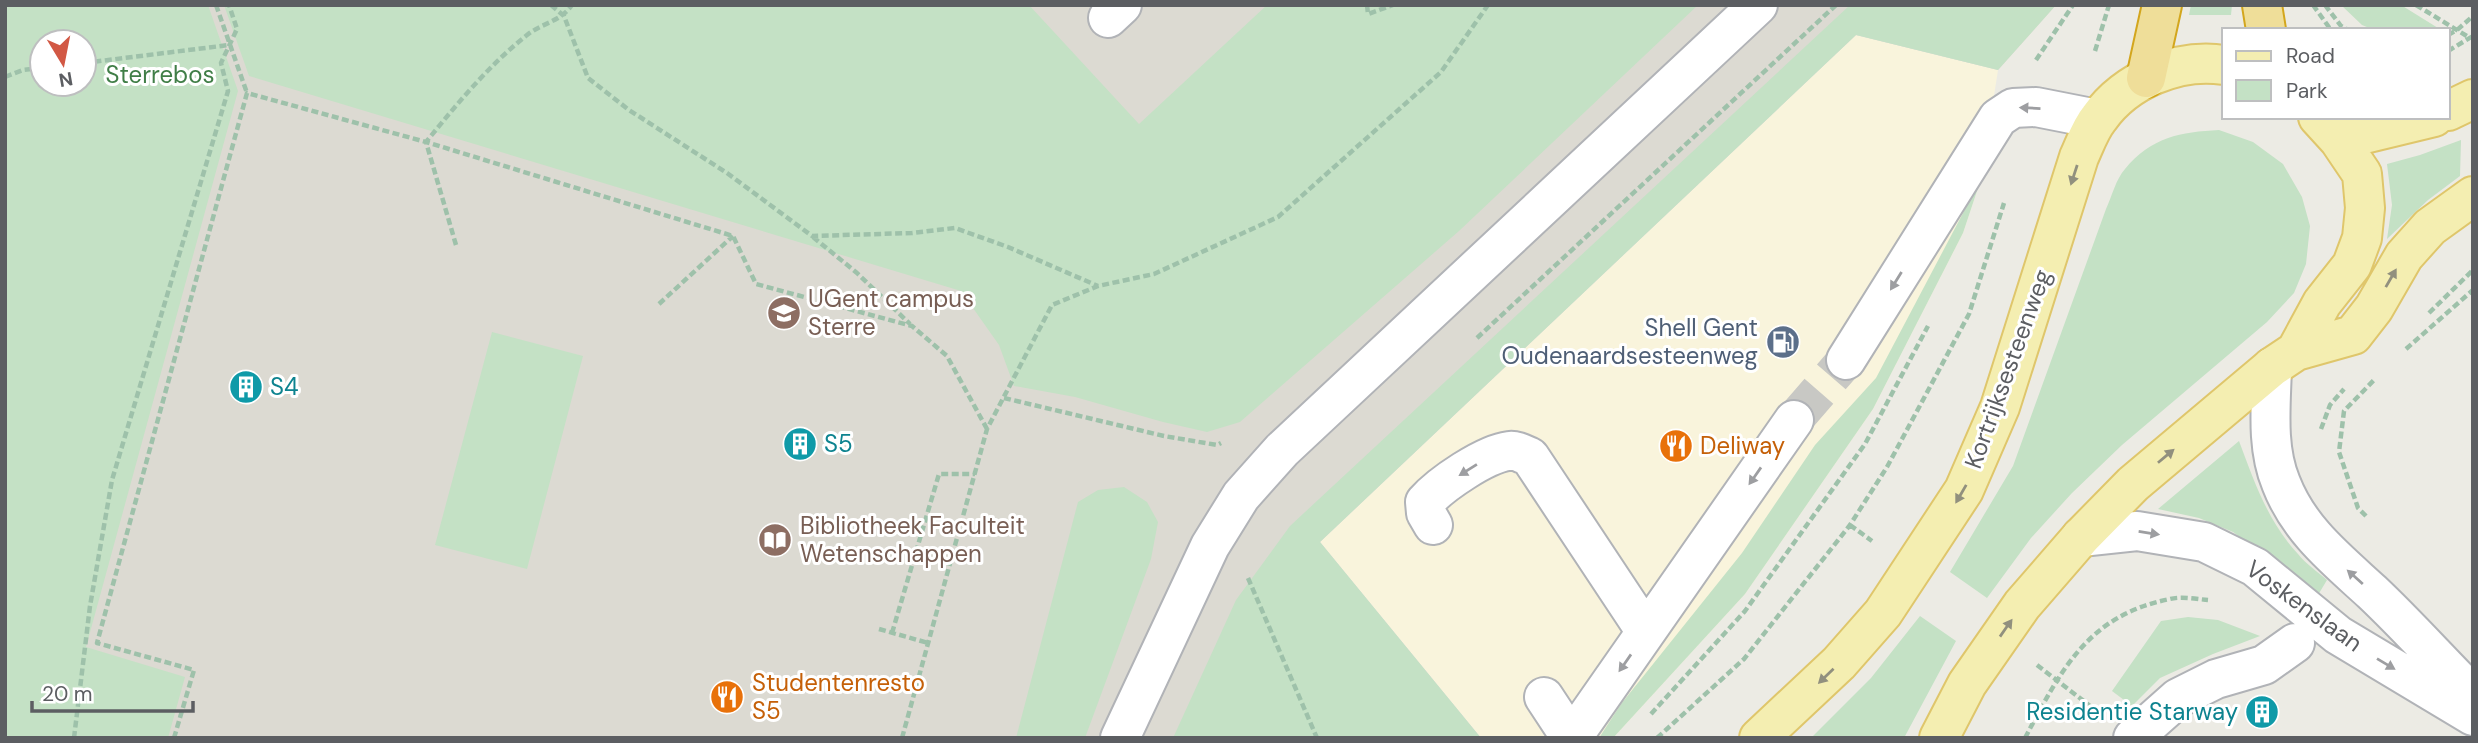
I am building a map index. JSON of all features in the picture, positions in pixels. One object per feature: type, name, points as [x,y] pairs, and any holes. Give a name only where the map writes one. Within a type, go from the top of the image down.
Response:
[{"type":"highway","points":[[2146,78],[2162,5]]},
{"type":"highway","points":[[2262,5],[2266,28]]},
{"type":"main road","name":"Kortrijksesteenweg","points":[[1759,738],[1839,663],[1883,613],[1965,490],[2000,407],[2079,157],[2097,119],[2118,95],[2146,78],[2181,67],[2212,63],[2222,65]]},
{"type":"main road","points":[[2450,110],[2473,99]]},
{"type":"main road","points":[[1939,738],[1967,684],[2022,605],[2081,537],[2133,484],[2284,359],[2352,265],[2362,238],[2365,208],[2361,174],[2329,129],[2416,119]]},
{"type":"main road","points":[[2284,359],[2353,335],[2374,308],[2404,256],[2430,227],[2473,196]]},
{"type":"street","points":[[1120,738],[1210,546],[1241,496],[1282,450],[1758,5]]},
{"type":"street","points":[[1846,360],[1998,118],[2013,107],[2035,107],[2097,119]]},
{"type":"street","name":"Voskenslaan","points":[[2284,359],[2271,442],[2280,481],[2296,515],[2319,544],[2372,593],[2473,695]]},
{"type":"street","points":[[1544,697],[1572,738],[1794,420]]},
{"type":"street","points":[[1433,525],[1426,513],[1425,502],[1434,491],[1493,454],[1513,450],[1530,457],[1646,632]]},
{"type":"street","name":"Voskenslaan","points":[[2081,537],[2137,531],[2204,542],[2255,567],[2338,635],[2473,716]]},
{"type":"street","points":[[2133,738],[2178,698],[2216,678],[2264,666],[2295,643]]},
{"type":"path","points":[[174,738],[194,670],[97,643],[247,93],[216,5]]},
{"type":"path","points":[[74,738],[90,606],[112,480],[228,91],[221,63],[237,29],[229,5]]},
{"type":"path","points":[[551,5],[564,16],[588,78],[629,110],[727,173],[857,273],[947,356],[987,429]]},
{"type":"path","points":[[426,142],[469,89],[519,42],[529,33],[564,16],[572,5]]},
{"type":"path","points":[[1367,5],[1368,13],[1393,5]]},
{"type":"path","points":[[902,738],[987,429],[1052,305],[1098,286],[1154,274],[1278,217],[1441,72],[1488,5]]},
{"type":"path","points":[[1470,344],[1836,5]]},
{"type":"path","points":[[2313,5],[2330,28]]},
{"type":"path","points":[[2325,5],[2344,28]]},
{"type":"path","points":[[2416,5],[2472,37]]},
{"type":"path","points":[[2450,33],[2473,16]]},
{"type":"path","points":[[2450,50],[2472,37]]},
{"type":"path","points":[[98,61],[230,45]]},
{"type":"path","points":[[5,77],[28,69]]},
{"type":"path","points":[[247,93],[426,142],[733,236],[756,284],[912,326]]},
{"type":"path","points":[[426,142],[456,245]]},
{"type":"path","points":[[1657,738],[1744,659],[1850,525],[1888,467],[1969,314],[2008,193]]},
{"type":"path","points":[[812,236],[900,234],[955,228],[1008,247],[1098,286]]},
{"type":"path","points":[[659,304],[733,236]]},
{"type":"path","points":[[2422,320],[2473,270]]},
{"type":"path","points":[[2405,350],[2473,289]]},
{"type":"path","points":[[1647,718],[1745,611],[1865,444],[1929,324]]},
{"type":"path","points":[[2367,518],[2358,508],[2339,452],[2344,411],[2379,375]]},
{"type":"path","points":[[2320,439],[2330,405],[2346,386]]},
{"type":"path","points":[[1004,398],[1164,436],[1217,445],[1229,440]]},
{"type":"path","points":[[892,633],[939,474],[975,474]]},
{"type":"path","points":[[1850,525],[1882,547]]},
{"type":"path","points":[[2025,738],[2056,679],[2084,644],[2120,614],[2173,598],[2218,601]]},
{"type":"path","points":[[1260,602],[1317,738]]},
{"type":"path","points":[[879,629],[928,643]]},
{"type":"path","points":[[2056,679],[2082,699]]},
{"type":"shaded area","name":"UGent campus Sterre","points":[[5,5],[2056,5],[1998,70],[1856,35],[1320,542],[1481,738],[5,738]]},
{"type":"shaded area","points":[[1856,35],[1998,70],[1981,179],[1963,233],[1873,409],[1745,594],[1613,738],[1481,738],[1320,542]]},
{"type":"green space","name":"Sterrebos","points":[[5,5],[208,5],[238,91],[86,647],[185,677],[168,738],[5,738]]},
{"type":"green space","points":[[224,5],[1029,5],[1139,124],[1267,5],[1698,5],[1459,231],[1240,422],[1207,432],[1075,397],[1014,386],[999,345],[961,291],[249,76]]},
{"type":"green space","points":[[1850,5],[2056,5],[1998,70],[1856,35],[1320,542],[1481,738],[1173,738],[1236,600],[1290,526]]},
{"type":"green space","points":[[2191,5],[2232,5],[2231,15],[2189,15]]},
{"type":"green space","points":[[2341,5],[2401,5],[2438,28],[2369,28],[2362,25]]},
{"type":"green space","points":[[2219,130],[2253,142],[2283,164],[2302,197],[2310,226],[2306,264],[2294,293],[2267,322],[2122,445],[2072,493],[2031,538],[1987,598],[1950,572],[2013,466],[2119,178],[2135,158],[2156,143],[2192,132]]},
{"type":"green space","points":[[2461,140],[2460,176],[2428,200],[2387,239],[2392,205],[2387,164]]},
{"type":"green space","points":[[1981,179],[1963,233],[1873,409],[1745,594],[1613,738],[1599,738],[1621,704],[1742,553],[1815,445],[1876,378]]},
{"type":"green space","points":[[492,332],[583,356],[527,569],[435,545]]},
{"type":"green space","points":[[2239,441],[2263,500],[2278,528],[2301,558],[2327,580],[2318,595],[2233,532],[2199,518],[2158,509]]},
{"type":"green space","points":[[1124,487],[1147,502],[1158,522],[1151,559],[1085,738],[1016,738],[1078,502],[1098,490]]},
{"type":"green space","points":[[1920,616],[1956,641],[1904,738],[1811,738],[1871,678]]},
{"type":"green space","points":[[2188,617],[2218,620],[2260,636],[2160,678],[2132,706],[2112,691],[2161,621]]},
{"type":"tunnel","points":[[1794,420],[1846,360]]},
{"type":"place","name":"UGent campus Sterre","points":[[784,313]]},
{"type":"place","name":"Shell Gent Oudenaardsesteenweg","points":[[1783,342]]},
{"type":"place","name":"S4","points":[[246,387]]},
{"type":"place","name":"S5","points":[[800,444]]},
{"type":"place","name":"Deliway","points":[[1676,446]]},
{"type":"place","name":"Bibliotheek Faculteit Wetenschappen","points":[[775,540]]},
{"type":"place","name":"Studentenresto S5","points":[[727,697]]},
{"type":"place","name":"Residentie Starway","points":[[2262,712]]}]
